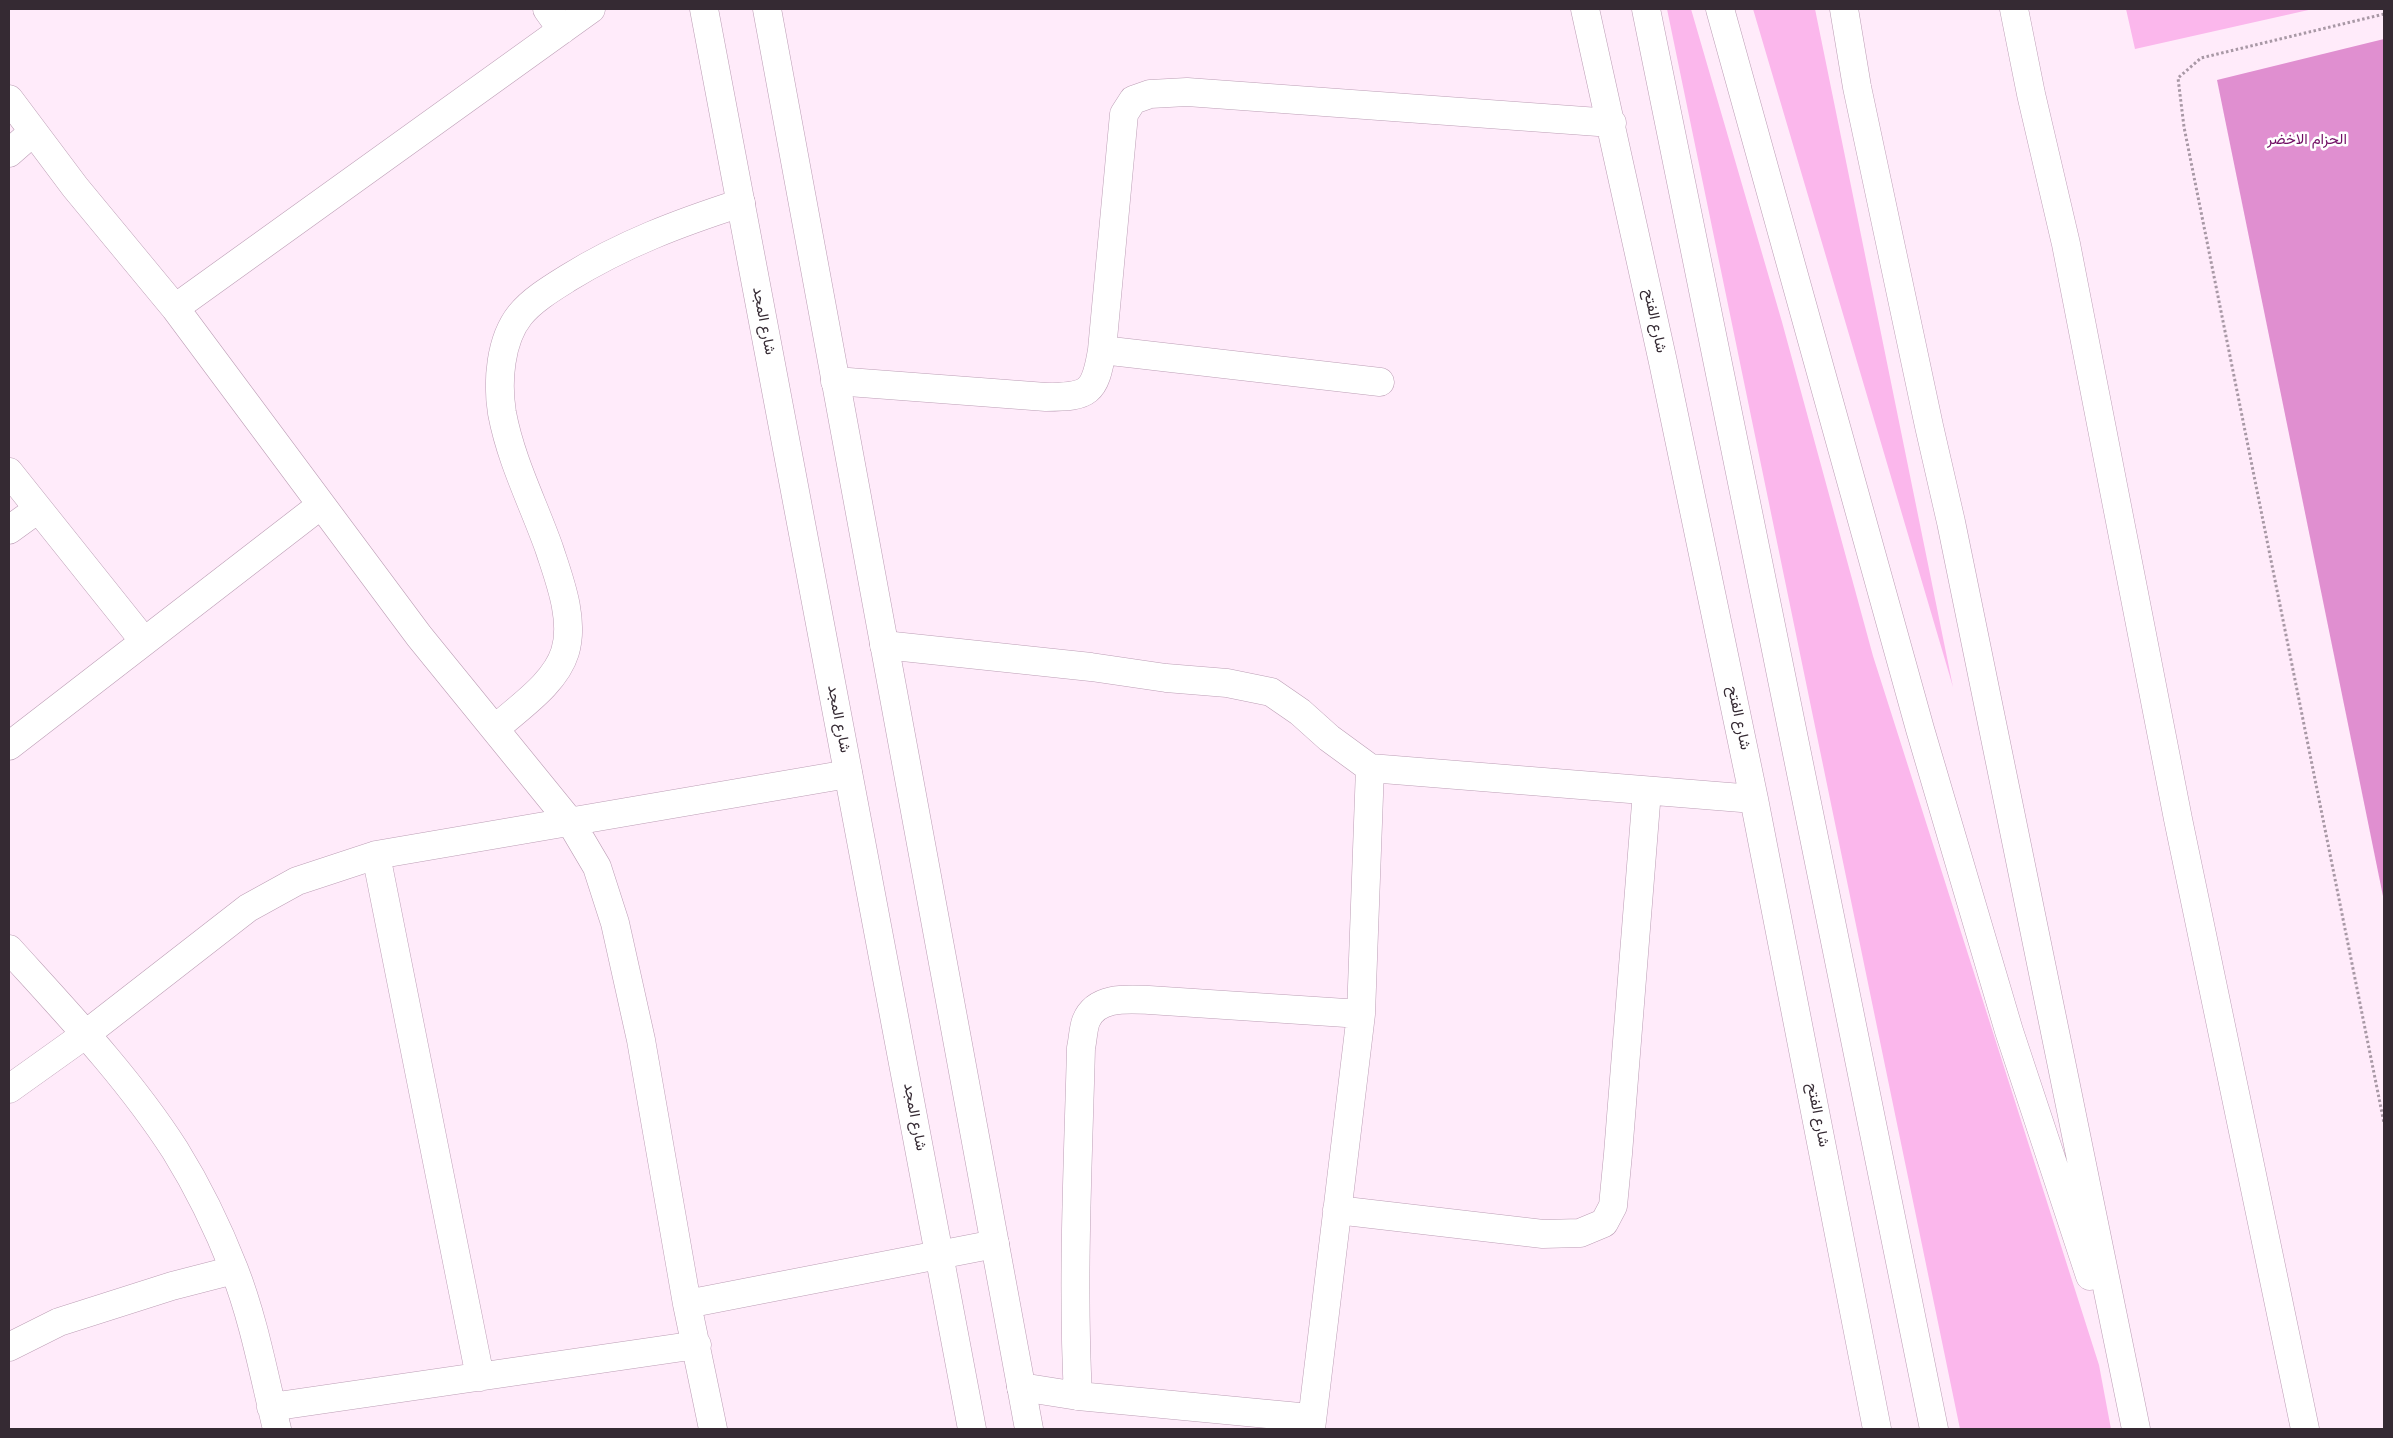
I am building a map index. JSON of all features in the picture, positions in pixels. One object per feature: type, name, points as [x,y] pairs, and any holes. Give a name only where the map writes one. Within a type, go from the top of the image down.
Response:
[{"type":"main road","points":[[547,9],[562,30]]},
{"type":"main road","points":[[175,308],[591,9]]},
{"type":"main road","name":"شارع المجد","points":[[704,9],[972,1429]]},
{"type":"main road","points":[[767,9],[1029,1429]]},
{"type":"main road","name":"شارع الفتح","points":[[1585,9],[1612,123],[1754,798],[1877,1429]]},
{"type":"main road","points":[[1646,9],[1934,1429]]},
{"type":"main road","points":[[1720,9],[1920,729],[2009,1031],[2127,1387]]},
{"type":"main road","points":[[1844,9],[1857,87],[1928,426],[1951,522],[2136,1429]]},
{"type":"main road","points":[[2014,9],[2031,94],[2066,244],[2178,819],[2305,1429]]},
{"type":"main road","points":[[836,381],[1046,398],[1072,397],[1088,391],[1098,377],[1102,350],[1124,114],[1133,100],[1150,94],[1187,92],[1612,123]]},
{"type":"main road","points":[[9,99],[75,187],[175,308],[419,636],[571,823],[597,867],[615,923],[642,1040],[687,1304],[713,1429]]},
{"type":"main road","points":[[9,153],[34,132]]},
{"type":"main road","points":[[495,730],[554,674],[565,651],[567,622],[561,585],[543,533],[515,464],[502,411],[501,372],[505,343],[520,315],[548,290],[598,259],[669,226],[740,203]]},
{"type":"main road","points":[[1102,350],[1380,382]]},
{"type":"main road","points":[[9,472],[144,641]]},
{"type":"main road","points":[[9,746],[321,504]]},
{"type":"main road","points":[[9,530],[38,509]]},
{"type":"main road","points":[[884,645],[1091,667],[1166,678],[1227,683],[1271,692],[1300,712],[1329,738],[1370,768],[1754,798]]},
{"type":"main road","points":[[1021,1387],[1078,1396],[1310,1424],[1361,1014],[1370,768]]},
{"type":"main road","points":[[9,1089],[86,1034],[248,908],[297,882],[339,866],[376,855],[848,774]]},
{"type":"main road","points":[[1337,1210],[1543,1234],[1580,1233],[1604,1223],[1612,1206],[1618,1154],[1647,791]]},
{"type":"main road","points":[[376,855],[480,1377]]},
{"type":"main road","points":[[9,949],[86,1034],[130,1088],[175,1151],[210,1215],[234,1270],[255,1336],[274,1418],[480,1377],[697,1345]]},
{"type":"main road","points":[[1078,1396],[1074,1313],[1081,1048],[1086,1020],[1094,1009],[1116,999],[1361,1014]]},
{"type":"main road","points":[[687,1304],[995,1244]]},
{"type":"main road","points":[[9,1346],[59,1322],[172,1286],[234,1270]]},
{"type":"path","points":[[2384,14],[2200,58],[2178,78],[2184,127],[2384,1123]]},
{"type":"shaded area","points":[[1667,9],[1691,9],[1782,322],[1873,656],[2099,1365],[2111,1429],[1960,1429]]},
{"type":"shaded area","points":[[1753,9],[1815,9],[1953,687]]},
{"type":"shaded area","points":[[2126,9],[2313,9],[2135,49]]},
{"type":"green space","name":"الحزام الاخضر","points":[[2384,39],[2384,901],[2217,80]]}]
